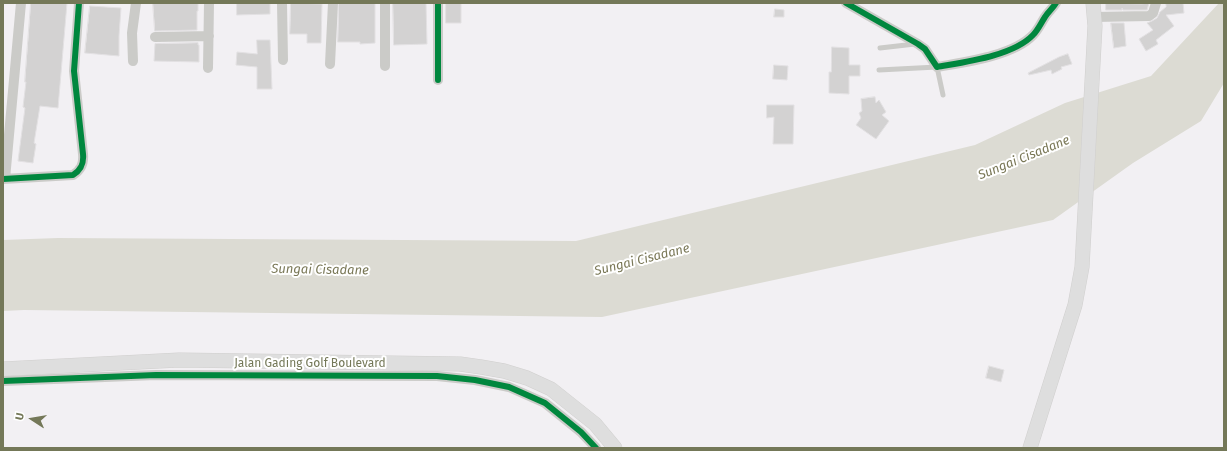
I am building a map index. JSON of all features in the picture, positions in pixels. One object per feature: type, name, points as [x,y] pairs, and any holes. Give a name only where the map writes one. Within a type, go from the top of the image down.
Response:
[{"type":"main road","points":[[1030,448],[1075,305],[1082,267],[1094,15]]},
{"type":"main road","name":"Jalan Gading Golf Boulevard","points":[[3,369],[179,360],[460,364],[481,367],[527,378],[551,389],[594,424],[615,448]]},
{"type":"street","points":[[21,3],[4,179],[73,175],[82,167],[84,154],[74,71],[80,3]]},
{"type":"street","points":[[133,61],[132,33],[136,3]]},
{"type":"street","points":[[208,68],[209,3]]},
{"type":"street","points":[[282,3],[283,60]]},
{"type":"street","points":[[330,64],[333,3]]},
{"type":"street","points":[[385,3],[385,66]]},
{"type":"street","points":[[438,3],[438,80]]},
{"type":"street","points":[[846,3],[918,44],[925,49],[937,67],[992,56],[1024,42],[1033,36],[1056,3]]},
{"type":"street","points":[[1045,3],[1046,16]]},
{"type":"street","points":[[1094,15],[1149,16],[1153,13],[1156,3]]},
{"type":"street","points":[[154,37],[209,36]]},
{"type":"street","name":"Jalan Gading Golf Boulevard","points":[[3,381],[156,375],[437,376],[475,380],[509,387],[545,404],[581,432],[596,448]]},
{"type":"lane","points":[[880,48],[918,44]]},
{"type":"lane","points":[[879,70],[937,67],[943,95]]},
{"type":"water","name":"Sungai Cisadane","points":[[1219,3],[1224,3],[1224,83],[1201,121],[1133,163],[1053,220],[602,317],[24,310],[3,311],[3,240],[58,238],[576,241],[975,145],[1065,103],[1151,76]]},
{"type":"building","points":[[31,3],[67,3],[58,108],[40,106],[34,143],[36,144],[33,163],[18,161],[25,108],[23,107]]},
{"type":"building","points":[[153,3],[198,3],[197,30],[155,31]]},
{"type":"building","points":[[237,3],[270,3],[270,14],[237,15]]},
{"type":"building","points":[[291,3],[322,4],[321,43],[307,43],[307,34],[290,34]]},
{"type":"building","points":[[339,3],[375,3],[375,43],[360,44],[360,42],[338,42]]},
{"type":"building","points":[[393,3],[426,3],[427,44],[394,45]]},
{"type":"building","points":[[446,3],[461,3],[461,23],[446,23]]},
{"type":"building","points":[[1106,3],[1149,3],[1147,10],[1123,10],[1122,8],[1122,10],[1106,10]]},
{"type":"building","points":[[1166,3],[1183,3],[1184,13],[1166,15],[1174,26],[1156,40],[1158,44],[1146,51],[1139,39],[1153,30],[1147,23],[1157,18],[1160,12],[1166,7]]},
{"type":"building","points":[[90,6],[121,8],[119,56],[85,53]]},
{"type":"building","points":[[775,9],[784,10],[784,17],[774,17]]},
{"type":"building","points":[[1111,23],[1124,23],[1126,46],[1114,48]]},
{"type":"building","points":[[257,40],[270,40],[272,89],[257,89],[257,67],[236,65],[237,52],[257,54]]},
{"type":"building","points":[[198,43],[199,62],[154,61],[155,44]]},
{"type":"building","points":[[832,47],[849,48],[849,65],[860,65],[860,76],[849,76],[849,94],[829,93],[829,72],[831,72]]},
{"type":"building","points":[[1068,54],[1072,64],[1061,67],[1062,69],[1052,74],[1051,70],[1029,75],[1028,73]]},
{"type":"building","points":[[774,65],[788,66],[787,80],[773,79]]},
{"type":"building","points":[[875,97],[876,103],[879,100],[886,112],[882,115],[889,121],[876,139],[856,125],[861,118],[859,113],[862,111],[861,99]]},
{"type":"building","points":[[767,105],[794,105],[793,144],[773,144],[774,117],[767,118]]},
{"type":"building","points":[[989,366],[1004,370],[1001,382],[986,378]]},
{"type":"cycle path","points":[[3,179],[73,175],[81,166],[83,154],[74,71],[79,3]]},
{"type":"cycle path","points":[[438,3],[438,80]]},
{"type":"cycle path","points":[[846,3],[918,44],[925,49],[937,67],[988,57],[1014,48],[1033,35],[1056,3]]},
{"type":"cycle path","points":[[3,381],[156,375],[437,376],[475,380],[509,387],[545,403],[581,432],[596,448]]}]
